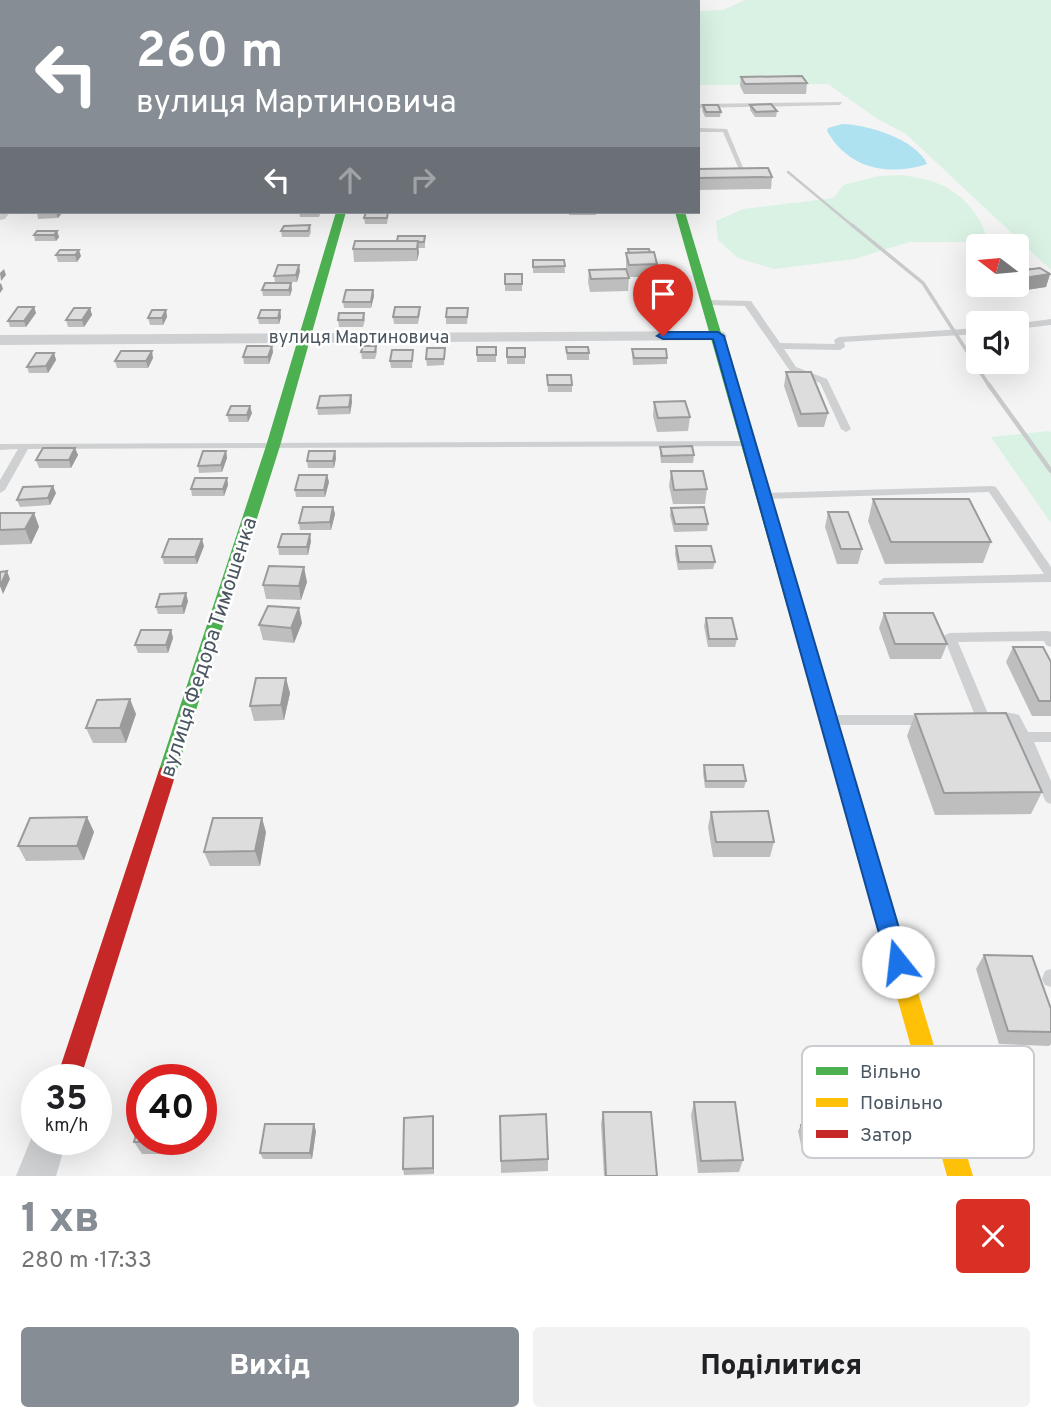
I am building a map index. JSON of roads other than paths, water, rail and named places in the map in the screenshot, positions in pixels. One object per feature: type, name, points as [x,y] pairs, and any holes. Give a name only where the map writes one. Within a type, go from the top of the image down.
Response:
[{"type":"street","name":"вулиця Федора Тимошенка","points":[[73,1064],[274,446],[340,214]]},
{"type":"street","points":[[681,214],[750,444],[923,1046]]},
{"type":"street","name":"вулиця Мартиновича","points":[[0,340],[718,336]]},
{"type":"street","points":[[36,1176],[43,1155]]},
{"type":"street","points":[[955,1158],[960,1176]]},
{"type":"lane","points":[[700,106],[840,103]]},
{"type":"lane","points":[[700,130],[725,130],[745,176],[733,177]]},
{"type":"lane","points":[[708,303],[748,303],[793,369],[824,381],[846,429]]},
{"type":"lane","points":[[1029,325],[1051,322]]},
{"type":"lane","points":[[1035,324],[1051,333]]},
{"type":"lane","points":[[778,346],[840,347],[839,340],[966,332]]},
{"type":"lane","points":[[0,447],[750,444]]},
{"type":"lane","points":[[0,490],[25,446]]},
{"type":"lane","points":[[765,496],[992,489],[1051,577]]},
{"type":"lane","points":[[884,582],[1051,577]]},
{"type":"lane","points":[[1051,642],[1048,636],[950,638],[977,719],[1014,719],[1051,798]]},
{"type":"lane","points":[[829,720],[944,719]]},
{"type":"lane","points":[[1024,737],[1051,737]]},
{"type":"water","points":[[842,124],[890,135],[922,155],[927,164],[897,170],[857,161],[836,144],[827,131],[828,128]]},
{"type":"railway","points":[[788,172],[854,227]]},
{"type":"railway","points":[[852,225],[923,283],[990,387]]},
{"type":"railway","points":[[989,385],[1051,471]]}]
